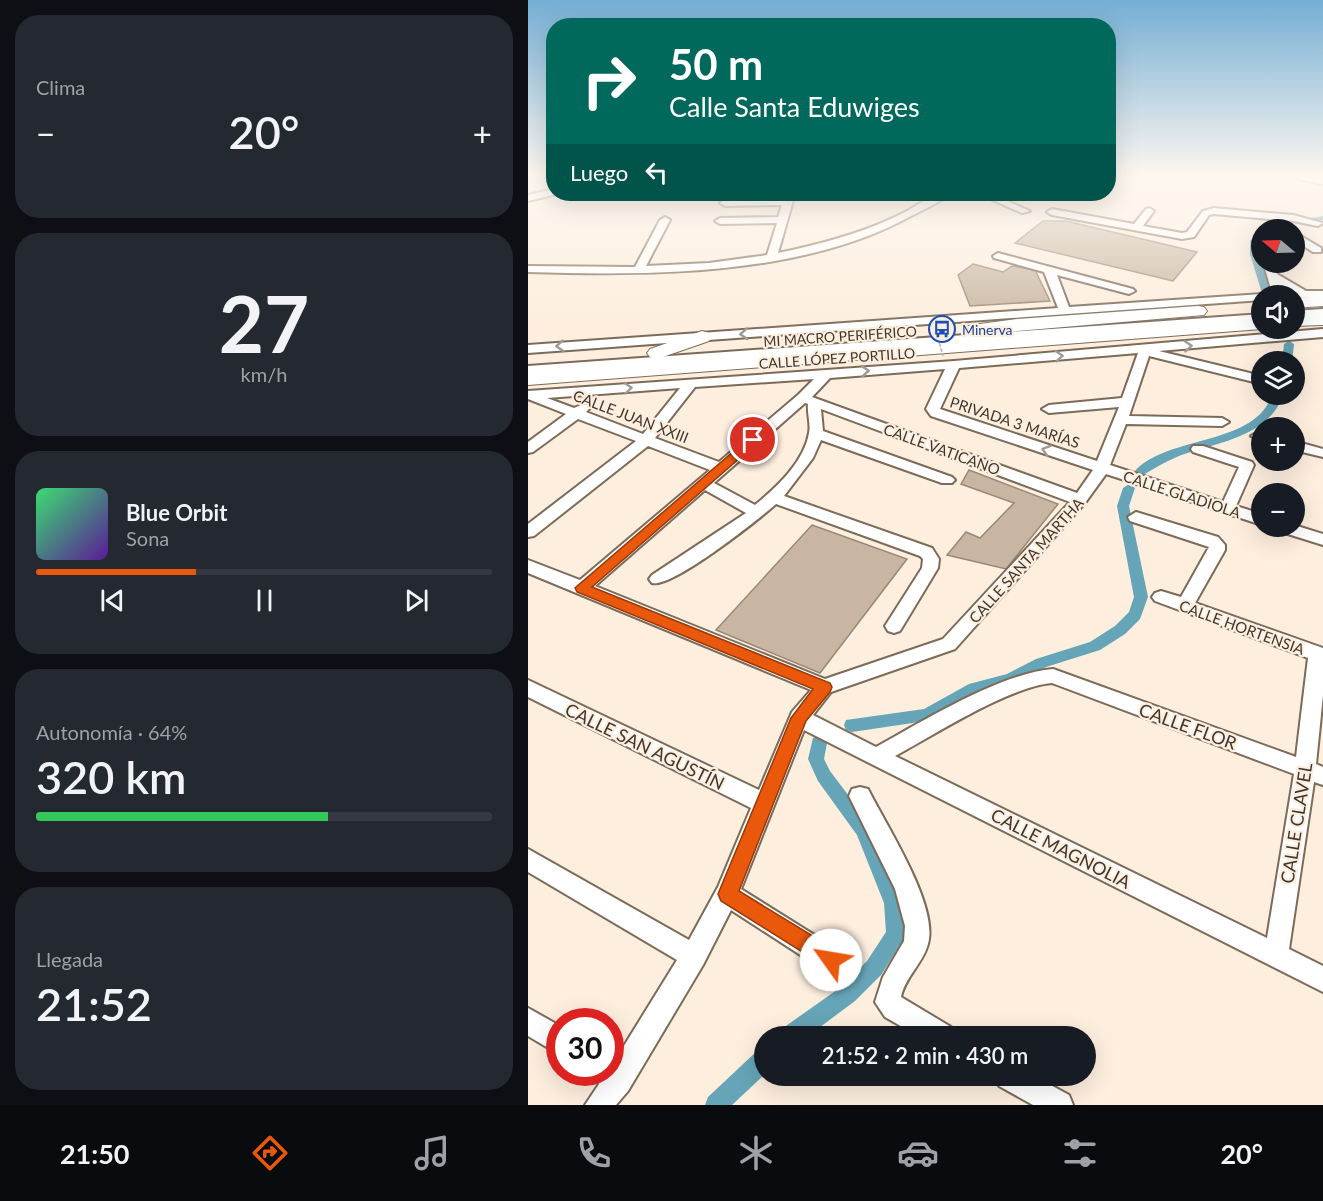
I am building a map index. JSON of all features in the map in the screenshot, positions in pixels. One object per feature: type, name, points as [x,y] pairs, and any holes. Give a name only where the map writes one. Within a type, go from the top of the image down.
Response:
[{"type":"highway","points":[[1307,314],[1323,301]]},
{"type":"highway","points":[[963,333],[994,327],[1251,307]]},
{"type":"highway","points":[[1307,314],[1323,308]]},
{"type":"highway","points":[[528,363],[1251,313]]},
{"type":"highway","points":[[991,317],[1105,318]]},
{"type":"highway","points":[[528,390],[1251,322]]},
{"type":"highway","points":[[657,353],[702,337]]},
{"type":"highway","points":[[984,362],[1056,340]]},
{"type":"street","points":[[639,270],[661,229]]},
{"type":"street","points":[[772,256],[780,229]]},
{"type":"street","points":[[528,269],[676,268],[772,256],[830,243],[875,229]]},
{"type":"street","points":[[1139,229],[1185,236],[1190,235],[1194,229]]},
{"type":"street","points":[[1305,241],[1317,250]]},
{"type":"street","points":[[998,255],[1129,291]]},
{"type":"street","points":[[1049,270],[1065,310]]},
{"type":"street","points":[[1273,273],[1276,285]]},
{"type":"street","points":[[1274,276],[1307,314],[1323,294]]},
{"type":"street","points":[[528,349],[1251,298]]},
{"type":"street","name":"MI MACRO PERIFÉRICO","points":[[528,372],[1251,322]]},
{"type":"street","name":"CALLE LÓPEZ PORTILLO","points":[[528,390],[592,391],[826,374],[949,360],[984,362],[1323,333]]},
{"type":"street","points":[[1147,349],[1156,355],[1251,377]]},
{"type":"street","name":"CALLE SANTA MARTHA","points":[[824,687],[950,644],[1080,500],[1102,468],[1147,349]]},
{"type":"street","name":"PRIVADA 3 MARÍAS","points":[[949,360],[934,411],[1102,468]]},
{"type":"street","points":[[582,588],[720,468],[809,401],[826,374]]},
{"type":"street","points":[[528,532],[646,440],[692,383]]},
{"type":"street","name":"CALLE JUAN XXIII","points":[[528,390],[578,414],[720,468]]},
{"type":"street","points":[[528,449],[578,414],[592,391]]},
{"type":"street","points":[[658,579],[774,498],[801,466],[816,433],[809,401]]},
{"type":"street","name":"CALLE VATICANO","points":[[809,401],[1080,500]]},
{"type":"street","points":[[1049,409],[1128,402]]},
{"type":"street","points":[[1121,420],[1222,422]]},
{"type":"street","points":[[816,433],[948,480]]},
{"type":"street","points":[[1198,449],[1248,465],[1227,509]]},
{"type":"street","points":[[1305,449],[1323,453]]},
{"type":"street","name":"CALLE GLADIOLA","points":[[1102,468],[1251,517]]},
{"type":"street","points":[[703,483],[756,512]]},
{"type":"street","points":[[774,498],[926,552],[931,559],[930,568],[894,626]]},
{"type":"street","points":[[1136,517],[1212,541],[1217,545],[1217,550],[1185,606]]},
{"type":"street","points":[[1305,534],[1323,540]]},
{"type":"street","points":[[528,566],[824,687],[799,718],[727,894],[694,956],[624,1058]]},
{"type":"street","name":"CALLE HORTENSIA","points":[[1161,597],[1320,655]]},
{"type":"street","name":"CALLE CLAVEL","points":[[1276,956],[1314,773],[1320,655]]},
{"type":"street","name":"CALLE FLOR","points":[[877,756],[977,702],[1040,678],[1053,676],[1314,773]]},
{"type":"street","name":"CALLE SAN AGUSTÍN","points":[[528,688],[763,803]]},
{"type":"street","name":"CALLE MAGNOLIA","points":[[799,718],[1323,980]]},
{"type":"street","points":[[860,795],[913,903],[918,936],[914,950],[888,993],[888,1002],[925,1026]]},
{"type":"street","points":[[528,860],[694,956]]},
{"type":"street","points":[[727,894],[831,960]]},
{"type":"street","points":[[528,1021],[546,1033]]},
{"type":"street","points":[[599,1105],[607,1086]]},
{"type":"street","points":[[1026,1086],[1059,1105]]},
{"type":"path","points":[[935,327],[949,360]]},
{"type":"building","points":[[1033,229],[1098,229],[1197,252],[1173,281],[1015,243]]},
{"type":"building","points":[[973,264],[1003,272],[1012,266],[1035,270],[1050,301],[970,306],[958,275]]},
{"type":"building","points":[[969,470],[1058,504],[1006,569],[947,555],[966,532],[980,538],[1014,503],[961,484]]},
{"type":"building","points":[[812,525],[907,559],[820,673],[716,630]]},
{"type":"waterway","points":[[1260,273],[1264,285]]},
{"type":"waterway","points":[[1288,351],[1289,344]]},
{"type":"waterway","points":[[1141,471],[1172,454],[1241,431],[1257,422],[1274,405]]},
{"type":"waterway","points":[[852,725],[927,715],[975,688],[1011,679],[1041,663],[1095,646],[1120,630],[1135,615],[1141,597],[1123,506],[1129,488]]},
{"type":"waterway","points":[[805,1026],[848,994],[874,968],[896,935],[894,903],[864,830],[824,776],[816,759],[819,743]]},
{"type":"waterway","points":[[716,1105],[754,1069]]},
{"type":"place","name":"Minerva","points":[[942,329]]},
{"type":"route","points":[[753,440],[582,588],[824,687],[799,718],[727,894],[831,960]]}]
